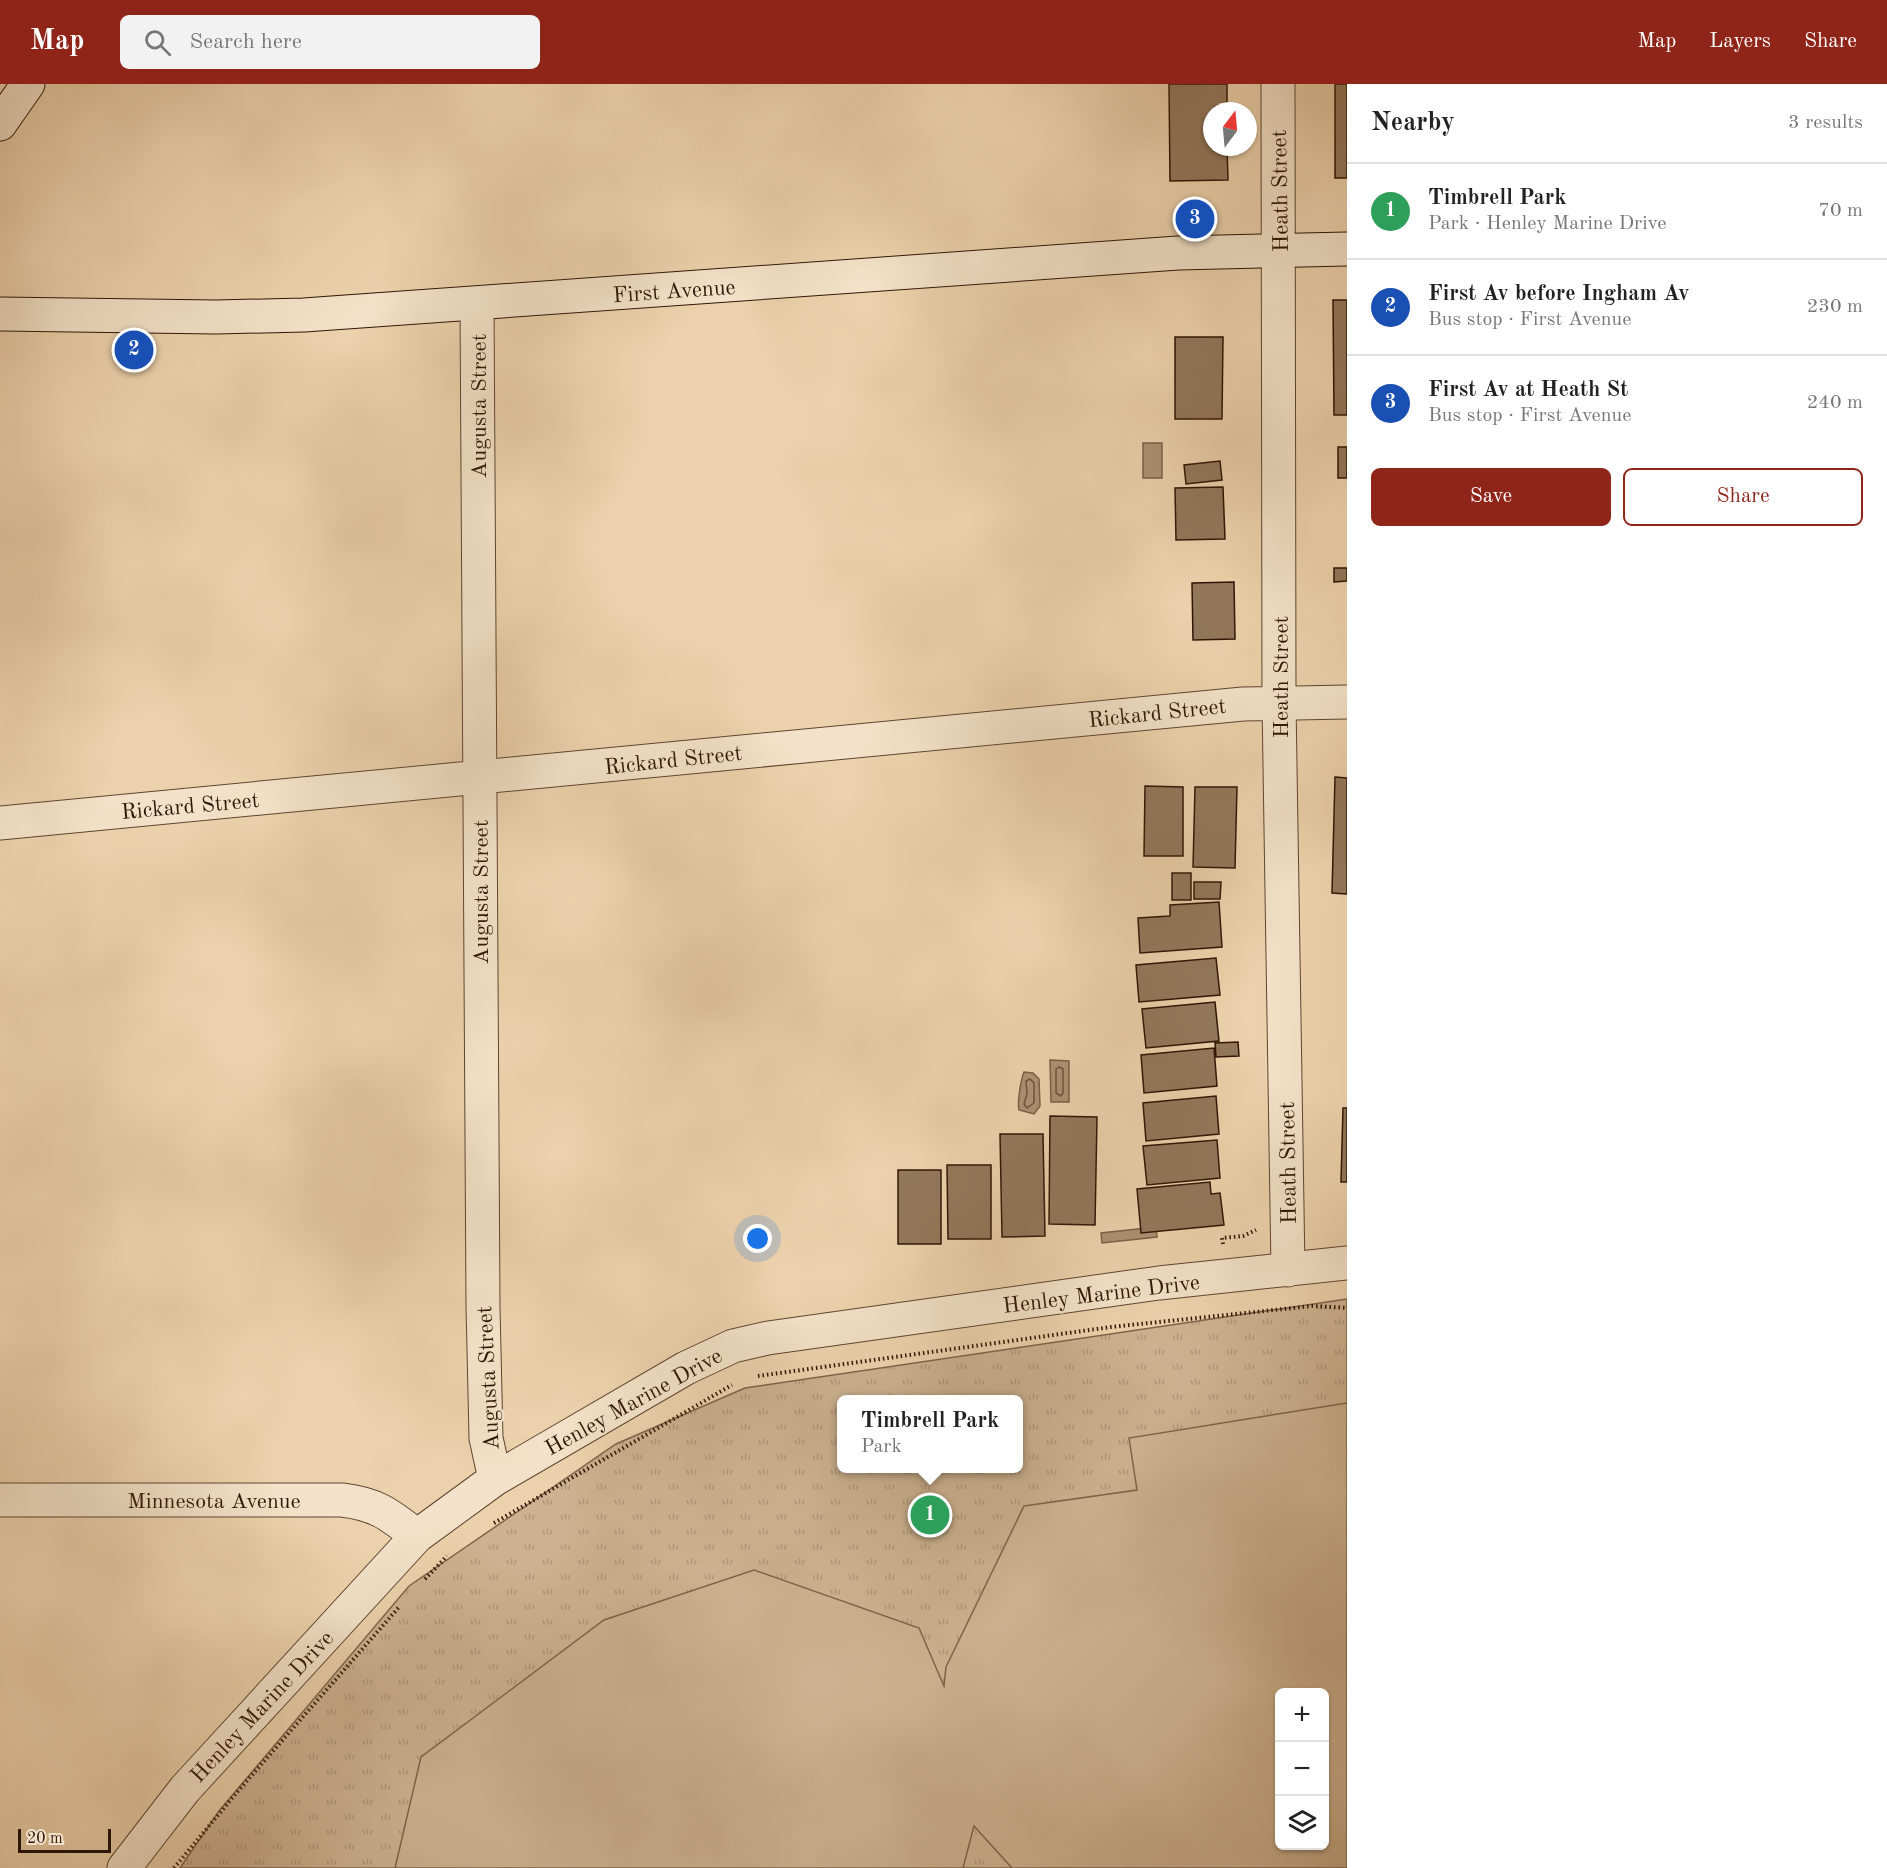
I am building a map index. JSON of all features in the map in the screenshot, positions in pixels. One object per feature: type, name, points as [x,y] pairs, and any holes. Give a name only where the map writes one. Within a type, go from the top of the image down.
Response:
[{"type":"street","points":[[0,124],[28,84]]},
{"type":"street","name":"Heath Street","points":[[1278,84],[1279,703],[1288,1270]]},
{"type":"street","name":"First Avenue","points":[[0,314],[282,315],[477,304],[1178,253],[1347,249]]},
{"type":"street","name":"Augusta Street","points":[[477,304],[483,1306],[486,1438],[495,1479]]},
{"type":"street","name":"Rickard Street","points":[[0,823],[1231,705],[1347,702]]},
{"type":"street","name":"Henley Marine Drive","points":[[124,1868],[185,1789],[417,1536],[495,1479],[686,1368],[733,1346],[790,1335],[1159,1283],[1347,1263]]},
{"type":"street","name":"Minnesota Avenue","points":[[0,1500],[342,1500],[368,1503],[386,1511],[417,1536]]},
{"type":"path","points":[[1222,1238],[1243,1236],[1258,1229]]},
{"type":"path","points":[[753,1377],[1111,1326],[1312,1306],[1347,1308]]},
{"type":"path","points":[[491,1524],[733,1384]]},
{"type":"path","points":[[419,1584],[453,1550]]},
{"type":"path","points":[[174,1868],[238,1791],[404,1602]]},
{"type":"green space","points":[[1347,1299],[1347,1868],[180,1868],[219,1811],[409,1586],[616,1444],[745,1388]]},
{"type":"green space","points":[[1347,1403],[1347,1868],[1012,1868],[974,1826],[963,1868],[395,1868],[421,1757],[604,1620],[754,1570],[919,1628],[944,1686],[946,1667],[1024,1506],[1137,1490],[1129,1438]]},
{"type":"water","points":[[1143,443],[1162,443],[1162,478],[1143,478]]},
{"type":"water","points":[[1050,1060],[1069,1061],[1069,1102],[1051,1102]]},
{"type":"water","points":[[1024,1072],[1033,1073],[1039,1079],[1040,1106],[1034,1114],[1019,1110]]},
{"type":"water","points":[[1156,1227],[1157,1237],[1102,1243],[1101,1233]]},
{"type":"building","points":[[1169,84],[1227,84],[1227,102],[1203,102],[1203,156],[1227,156],[1228,180],[1170,181]]},
{"type":"building","points":[[1335,84],[1347,84],[1347,178],[1335,178]]},
{"type":"building","points":[[1333,300],[1347,300],[1347,415],[1334,415]]},
{"type":"building","points":[[1175,337],[1223,337],[1222,419],[1175,419]]},
{"type":"building","points":[[1338,447],[1347,447],[1347,478],[1338,478]]},
{"type":"building","points":[[1220,461],[1222,480],[1186,484],[1184,465]]},
{"type":"building","points":[[1223,487],[1225,539],[1176,540],[1175,488]]},
{"type":"building","points":[[1334,568],[1347,568],[1347,581],[1334,582]]},
{"type":"building","points":[[1234,582],[1235,639],[1193,640],[1192,583]]},
{"type":"building","points":[[1335,777],[1347,778],[1347,894],[1332,893]]},
{"type":"building","points":[[1145,786],[1183,787],[1183,856],[1144,856]]},
{"type":"building","points":[[1195,787],[1237,787],[1235,868],[1193,867]]},
{"type":"building","points":[[1172,873],[1191,873],[1191,900],[1172,900]]},
{"type":"building","points":[[1194,882],[1221,882],[1220,899],[1194,899]]},
{"type":"building","points":[[1219,902],[1222,947],[1140,953],[1138,918],[1170,916],[1170,905]]},
{"type":"building","points":[[1216,958],[1220,995],[1139,1002],[1136,965]]},
{"type":"building","points":[[1215,1002],[1219,1041],[1146,1048],[1142,1009]]},
{"type":"building","points":[[1238,1042],[1239,1056],[1216,1057],[1215,1043]]},
{"type":"building","points":[[1214,1048],[1217,1086],[1144,1093],[1141,1055]]},
{"type":"building","points":[[1216,1096],[1219,1134],[1146,1141],[1143,1103]]},
{"type":"building","points":[[1343,1108],[1347,1108],[1347,1182],[1341,1182]]},
{"type":"building","points":[[1050,1116],[1097,1117],[1095,1225],[1049,1224]]},
{"type":"building","points":[[1000,1134],[1043,1134],[1045,1236],[1002,1237]]},
{"type":"building","points":[[1217,1140],[1220,1178],[1147,1185],[1143,1146]]},
{"type":"building","points":[[947,1165],[991,1165],[991,1239],[948,1239]]},
{"type":"building","points":[[898,1170],[941,1170],[941,1244],[898,1244]]},
{"type":"building","points":[[1210,1182],[1211,1194],[1220,1193],[1224,1225],[1141,1233],[1137,1189]]},
{"type":"place","name":"First Av at Heath St","points":[[1195,219]]},
{"type":"place","name":"First Av before Ingham Av","points":[[134,350]]},
{"type":"place","name":"Timbrell Park","points":[[930,1515]]}]
